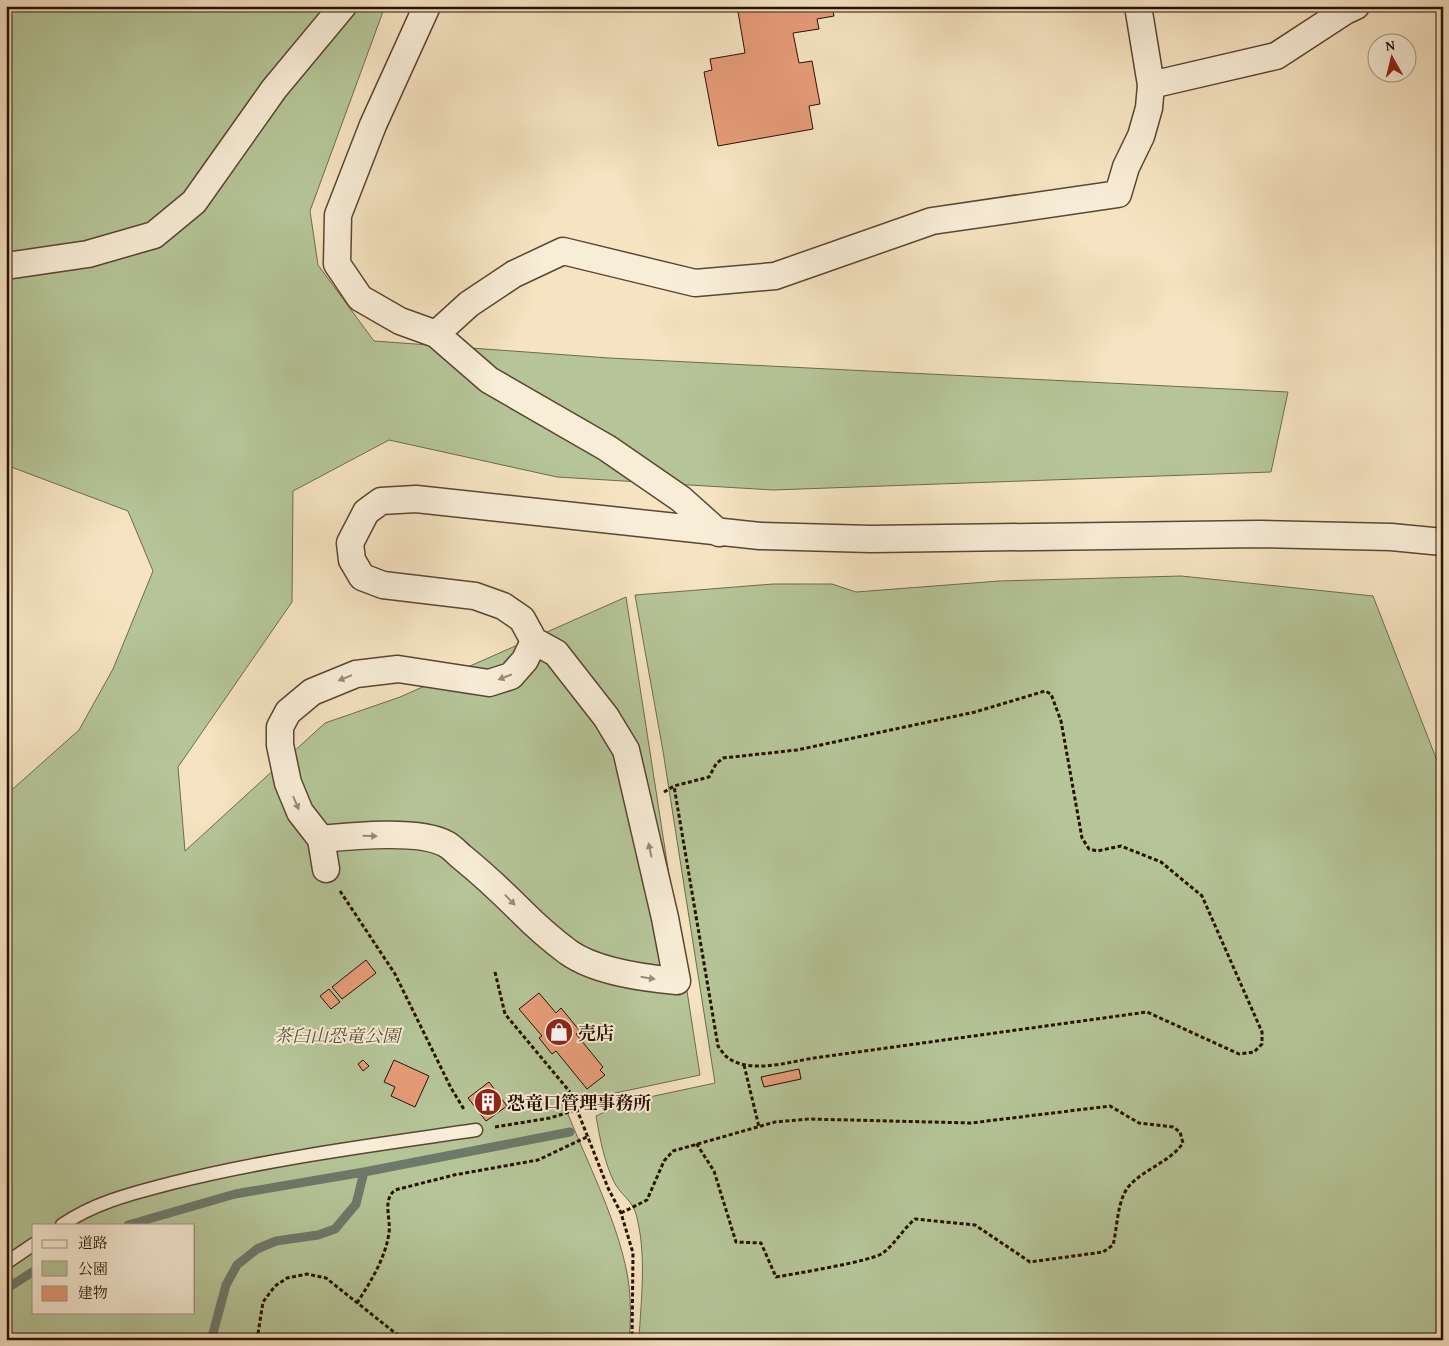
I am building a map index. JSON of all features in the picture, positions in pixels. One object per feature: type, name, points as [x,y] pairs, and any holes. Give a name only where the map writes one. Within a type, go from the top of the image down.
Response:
[{"type":"street","points":[[6,266],[88,254],[154,234],[194,202],[274,89],[324,26],[343,6]]},
{"type":"street","points":[[427,6],[373,125],[338,215],[337,264],[360,298],[400,321],[436,334],[489,380],[607,448],[681,499],[719,533]]},
{"type":"street","points":[[436,334],[469,304],[514,274],[563,251],[695,283],[775,276],[932,221],[1118,194],[1126,168],[1141,136],[1149,108],[1151,85],[1138,6]]},
{"type":"street","points":[[1151,85],[1276,56],[1345,11],[1356,6]]},
{"type":"street","points":[[321,839],[358,836],[401,836],[427,838],[445,843],[495,884],[522,913],[569,953],[600,966],[646,978],[677,981],[626,750],[606,716],[556,653],[534,641],[522,619],[503,606],[475,596],[384,585],[362,577],[352,560],[350,543],[366,512],[381,501],[416,499],[760,536],[871,539],[1269,535],[1391,537],[1443,542]]},
{"type":"street","points":[[326,869],[321,839],[300,812],[288,783],[280,745],[280,727],[288,712],[312,692],[356,674],[398,669],[489,683],[511,676],[525,660],[534,641]]},
{"type":"lane","points":[[63,1224],[75,1216],[125,1196],[218,1172],[476,1130]]},
{"type":"lane","points":[[6,1263],[32,1245]]},
{"type":"path","points":[[639,806],[674,786],[709,777],[716,764],[723,758],[797,750],[975,712],[1045,691],[1051,694],[1061,721],[1082,838],[1089,849],[1097,851],[1121,846],[1161,862],[1202,896],[1262,1032],[1262,1044],[1254,1052],[1239,1054],[1147,1012],[775,1064],[744,1065],[728,1058],[718,1046],[674,786]]},
{"type":"path","points":[[326,869],[395,974],[451,1088],[476,1130],[550,1118],[579,1109]]},
{"type":"path","points":[[495,972],[505,1014],[570,1092],[579,1109],[608,1188],[621,1213],[633,1253],[632,1340]]},
{"type":"path","points":[[744,1065],[759,1127]]},
{"type":"path","points":[[621,1213],[647,1200],[664,1161],[673,1151],[696,1143],[775,1122],[809,1119],[971,1123],[1110,1106],[1138,1123],[1173,1126],[1180,1132],[1183,1143],[1175,1154],[1132,1183],[1124,1195],[1113,1245],[1104,1252],[1030,1262],[1022,1259],[975,1225],[915,1219],[904,1228],[882,1254],[806,1272],[776,1276],[761,1244],[736,1242],[714,1171],[696,1143]]},
{"type":"path","points":[[358,1303],[384,1255],[389,1231],[387,1201],[390,1194],[395,1190],[454,1175],[538,1160],[589,1136]]},
{"type":"path","points":[[257,1340],[263,1302],[275,1286],[288,1278],[307,1274],[326,1278],[404,1340]]},
{"type":"green space","name":"茶臼山恐竜公園","points":[[6,6],[385,6],[310,211],[318,265],[374,341],[609,358],[1288,392],[1271,472],[773,490],[557,477],[389,440],[293,491],[292,602],[178,767],[185,851],[325,723],[400,697],[626,597],[700,1075],[564,1104],[602,1194],[619,1241],[629,1286],[629,1340],[6,1340],[6,795],[79,730],[113,669],[153,571],[128,511],[6,465]]},
{"type":"green space","points":[[1181,576],[1373,596],[1443,776],[1443,1340],[639,1340],[642,1261],[639,1229],[634,1209],[617,1186],[611,1174],[603,1150],[596,1116],[626,1102],[715,1083],[663,751],[635,595],[773,584],[832,584],[856,592],[999,581]]},
{"type":"building","points":[[737,6],[832,6],[834,16],[817,19],[819,29],[793,33],[799,63],[812,61],[820,104],[809,106],[813,129],[718,146],[704,72],[712,70],[710,59],[745,53]]},
{"type":"building","points":[[366,960],[376,973],[342,999],[332,987]]},
{"type":"building","points":[[329,989],[340,1002],[331,1009],[320,996]]},
{"type":"building","points":[[539,993],[556,1013],[561,1008],[580,1031],[576,1034],[603,1067],[600,1070],[605,1075],[587,1089],[556,1051],[552,1054],[539,1038],[542,1036],[519,1009]]},
{"type":"building","points":[[363,1060],[369,1066],[363,1071],[358,1064]]},
{"type":"building","points":[[394,1060],[429,1076],[415,1107],[391,1096],[395,1087],[384,1082]]},
{"type":"building","points":[[799,1069],[801,1079],[764,1087],[761,1077]]},
{"type":"building","name":"恐竜口管理事務所","points":[[489,1082],[507,1106],[486,1121],[468,1098]]},
{"type":"waterway","points":[[131,1224],[235,1194],[364,1172],[570,1132]]},
{"type":"waterway","points":[[212,1337],[226,1285],[237,1265],[257,1249],[276,1241],[318,1235],[335,1229],[356,1204],[364,1172]]},
{"type":"waterway","points":[[6,1289],[32,1272]]},
{"type":"place","name":"売店","points":[[559,1032]]},
{"type":"place","name":"恐竜口管理事務所","points":[[488,1102]]}]
